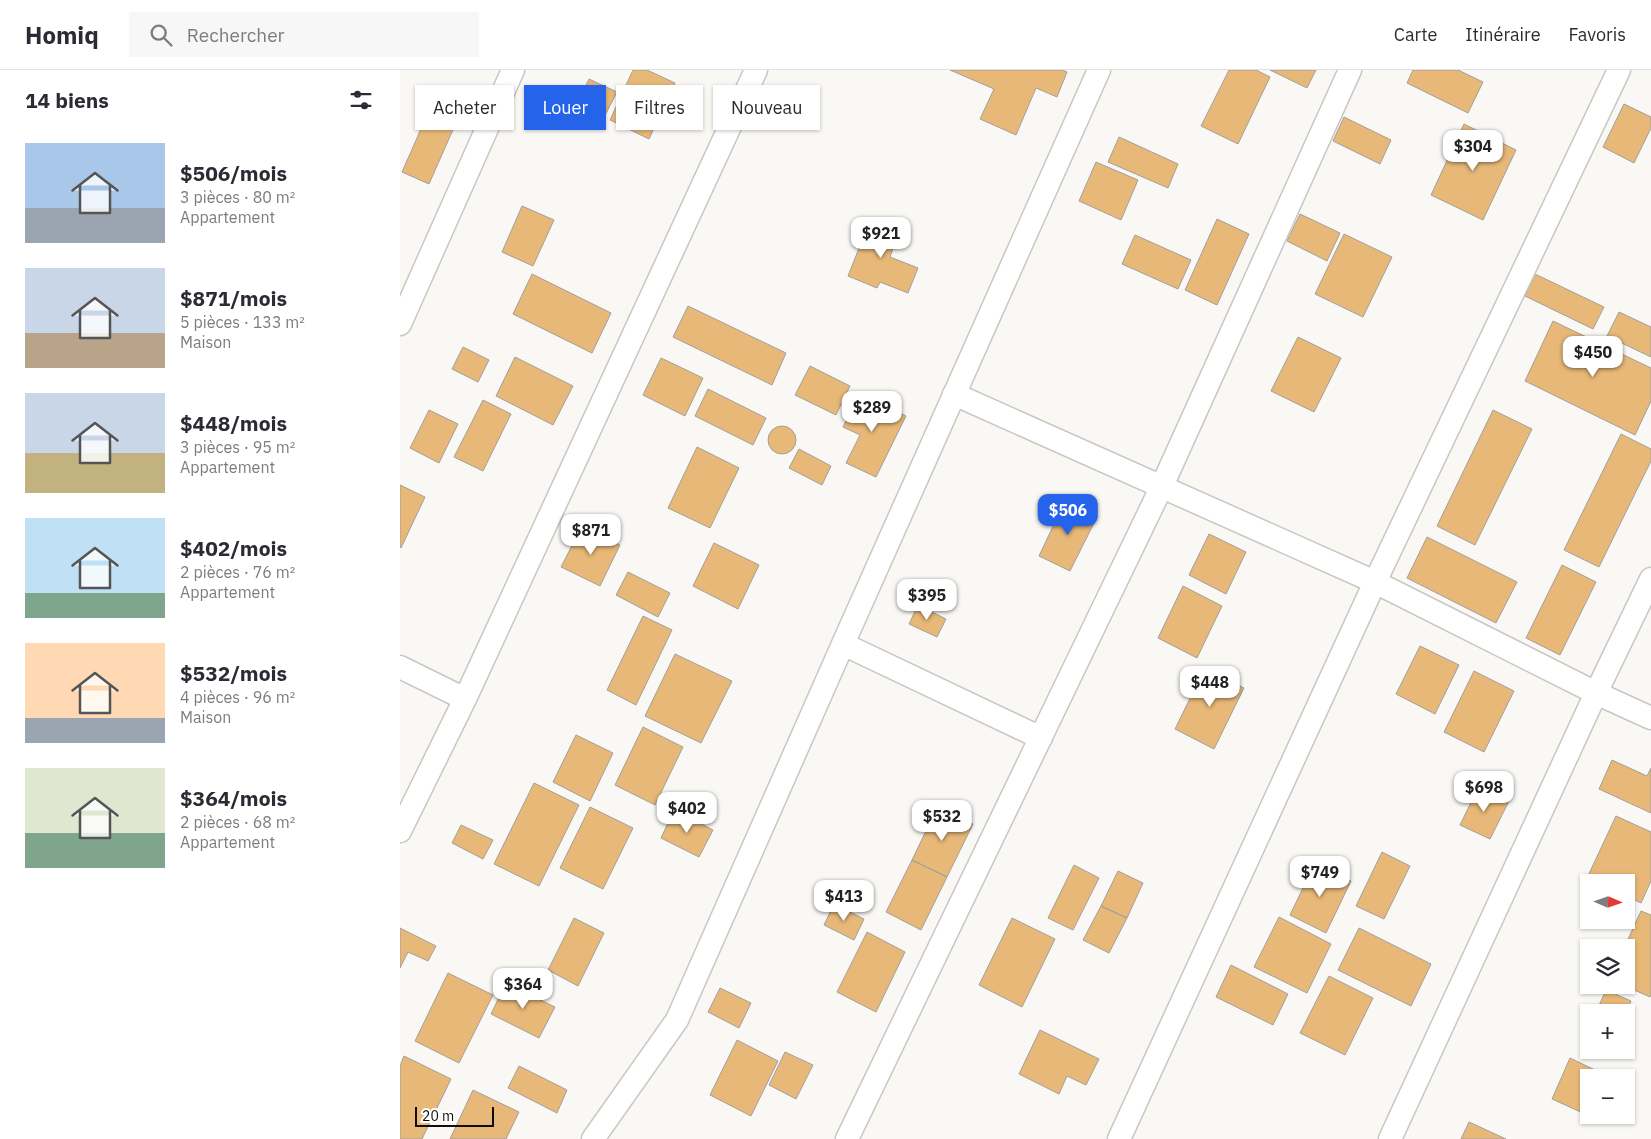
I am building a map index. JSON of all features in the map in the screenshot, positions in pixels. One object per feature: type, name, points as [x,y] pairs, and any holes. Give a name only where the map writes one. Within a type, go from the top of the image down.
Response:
[{"type":"street","points":[[400,324],[513,70]]},
{"type":"street","points":[[400,831],[465,699],[756,70]]},
{"type":"street","points":[[593,1139],[677,1020],[842,644],[1099,70]]},
{"type":"street","points":[[847,1139],[1162,486],[1350,70]]},
{"type":"street","points":[[1119,1139],[1375,582],[1618,70]]},
{"type":"street","points":[[954,394],[1375,582],[1596,694],[1651,718]]},
{"type":"street","points":[[1390,1139],[1651,579]]},
{"type":"street","points":[[842,644],[1041,738]]},
{"type":"street","points":[[400,666],[465,699]]},
{"type":"building","points":[[633,70],[647,70],[675,83],[674,85],[626,85]]},
{"type":"building","points":[[950,70],[1062,70],[1067,72],[1057,97],[1036,88],[1016,135],[980,119],[994,89]]},
{"type":"building","points":[[1229,70],[1256,70],[1270,77],[1238,144],[1201,126]]},
{"type":"building","points":[[1270,70],[1316,70],[1307,88]]},
{"type":"building","points":[[1413,70],[1458,70],[1483,82],[1468,113],[1407,83]]},
{"type":"building","points":[[589,79],[602,85],[586,85]]},
{"type":"building","points":[[606,87],[616,92],[606,113]]},
{"type":"building","points":[[1624,104],[1651,117],[1651,128],[1634,163],[1603,147]]},
{"type":"building","points":[[616,107],[616,123],[610,120]]},
{"type":"building","points":[[1344,117],[1391,140],[1380,164],[1333,141]]},
{"type":"building","points":[[1464,124],[1516,150],[1483,220],[1431,195]]},
{"type":"building","points":[[421,130],[453,130],[429,184],[402,172]]},
{"type":"building","points":[[631,130],[653,130],[649,139]]},
{"type":"building","points":[[1119,137],[1178,164],[1168,188],[1108,162]]},
{"type":"building","points":[[1096,162],[1138,180],[1121,220],[1079,201]]},
{"type":"building","points":[[522,206],[554,220],[533,266],[502,252]]},
{"type":"building","points":[[1300,214],[1340,233],[1327,261],[1287,241]]},
{"type":"building","points":[[871,218],[900,229],[890,257],[918,268],[908,293],[880,282],[877,288],[848,276]]},
{"type":"building","points":[[1217,219],[1249,234],[1217,305],[1185,290]]},
{"type":"building","points":[[1344,234],[1392,257],[1363,317],[1315,294]]},
{"type":"building","points":[[1135,235],[1191,260],[1178,289],[1122,264]]},
{"type":"building","points":[[532,274],[611,313],[592,353],[513,314]]},
{"type":"building","points":[[1535,274],[1604,307],[1593,329],[1525,296]]},
{"type":"building","points":[[688,306],[786,353],[772,385],[673,337]]},
{"type":"building","points":[[1619,312],[1651,327],[1651,357],[1607,336]]},
{"type":"building","points":[[1553,321],[1651,368],[1651,401],[1635,435],[1525,381]]},
{"type":"building","points":[[1298,337],[1341,358],[1314,412],[1271,391]]},
{"type":"building","points":[[463,347],[489,360],[478,382],[452,369]]},
{"type":"building","points":[[515,357],[573,386],[553,425],[496,396]]},
{"type":"building","points":[[661,358],[703,378],[685,416],[643,395]]},
{"type":"building","points":[[810,366],[850,386],[836,415],[795,395]]},
{"type":"building","points":[[708,389],[766,418],[753,445],[695,416]]},
{"type":"building","points":[[860,393],[906,416],[876,477],[846,463],[860,435],[843,427]]},
{"type":"building","points":[[483,400],[511,414],[483,471],[454,457]]},
{"type":"building","points":[[429,410],[458,424],[439,463],[410,448]]},
{"type":"building","points":[[1493,410],[1532,429],[1475,545],[1437,526]]},
{"type":"building","points":[[782,426],[792,430],[796,440],[792,450],[782,454],[772,450],[768,440],[772,430]]},
{"type":"building","points":[[1621,434],[1651,449],[1651,461],[1599,567],[1564,550]]},
{"type":"building","points":[[697,447],[739,468],[710,528],[668,508]]},
{"type":"building","points":[[799,449],[831,466],[822,485],[789,468]]},
{"type":"building","points":[[400,485],[425,497],[401,548],[400,547]]},
{"type":"building","points":[[1065,501],[1097,517],[1070,571],[1039,556]]},
{"type":"building","points":[[582,526],[620,545],[600,586],[561,567]]},
{"type":"building","points":[[1209,534],[1246,552],[1226,594],[1189,575]]},
{"type":"building","points":[[1427,537],[1517,582],[1496,623],[1407,578]]},
{"type":"building","points":[[714,543],[759,565],[738,609],[693,586]]},
{"type":"building","points":[[1562,565],[1596,582],[1560,655],[1526,638]]},
{"type":"building","points":[[628,572],[670,593],[658,617],[616,595]]},
{"type":"building","points":[[1183,586],[1222,606],[1197,658],[1158,638]]},
{"type":"building","points":[[918,605],[946,619],[937,637],[909,624]]},
{"type":"building","points":[[643,616],[672,630],[636,705],[607,690]]},
{"type":"building","points":[[1420,646],[1459,665],[1435,714],[1396,694]]},
{"type":"building","points":[[675,654],[732,681],[701,743],[645,716]]},
{"type":"building","points":[[1205,668],[1244,688],[1214,749],[1175,729]]},
{"type":"building","points":[[1474,671],[1514,691],[1484,752],[1444,732]]},
{"type":"building","points":[[643,727],[683,747],[655,805],[615,785]]},
{"type":"building","points":[[576,735],[613,753],[590,801],[553,782]]},
{"type":"building","points":[[1612,760],[1647,776],[1651,768],[1651,813],[1599,789]]},
{"type":"building","points":[[534,783],[579,805],[539,886],[494,864]]},
{"type":"building","points":[[1479,786],[1509,801],[1490,839],[1460,825]]},
{"type":"building","points":[[938,806],[973,824],[947,877],[912,860]]},
{"type":"building","points":[[590,807],[633,828],[603,889],[560,868]]},
{"type":"building","points":[[674,810],[713,830],[699,857],[661,838]]},
{"type":"building","points":[[1616,816],[1651,832],[1651,881],[1641,903],[1635,900],[1635,874],[1589,874]]},
{"type":"building","points":[[461,825],[493,840],[483,859],[452,843]]},
{"type":"building","points":[[1382,852],[1410,866],[1384,919],[1356,906]]},
{"type":"building","points":[[912,860],[947,877],[921,930],[886,912]]},
{"type":"building","points":[[1315,863],[1351,881],[1326,933],[1290,915]]},
{"type":"building","points":[[1074,865],[1099,878],[1073,930],[1048,918]]},
{"type":"building","points":[[1118,871],[1143,883],[1127,918],[1101,906]]},
{"type":"building","points":[[834,904],[864,919],[854,940],[824,925]]},
{"type":"building","points":[[1101,906],[1127,918],[1109,953],[1083,940]]},
{"type":"building","points":[[1641,911],[1651,915],[1650,997],[1635,990],[1635,939],[1628,939],[1633,929],[1635,929],[1635,924]]},
{"type":"building","points":[[1279,917],[1331,944],[1307,993],[1254,967]]},
{"type":"building","points":[[574,918],[604,933],[578,986],[548,970]]},
{"type":"building","points":[[1012,918],[1055,939],[1022,1007],[979,985]]},
{"type":"building","points":[[400,928],[436,946],[428,961],[408,952],[400,968]]},
{"type":"building","points":[[1359,928],[1431,964],[1411,1006],[1338,970]]},
{"type":"building","points":[[867,932],[905,952],[876,1012],[837,992]]},
{"type":"building","points":[[1231,965],[1288,994],[1273,1025],[1216,997]]},
{"type":"building","points":[[448,973],[493,995],[459,1063],[415,1041]]},
{"type":"building","points":[[1329,976],[1373,998],[1345,1055],[1300,1033]]},
{"type":"building","points":[[506,983],[555,1007],[539,1038],[491,1014]]},
{"type":"building","points":[[720,988],[751,1003],[739,1028],[708,1012]]},
{"type":"building","points":[[1604,994],[1615,994],[1631,1001],[1630,1004],[1600,1004]]},
{"type":"building","points":[[1040,1030],[1099,1059],[1086,1085],[1067,1076],[1059,1094],[1019,1074]]},
{"type":"building","points":[[737,1040],[778,1061],[751,1116],[710,1095]]},
{"type":"building","points":[[785,1052],[813,1065],[796,1099],[769,1085]]},
{"type":"building","points":[[404,1056],[451,1079],[422,1139],[400,1139],[400,1066]]},
{"type":"building","points":[[1570,1058],[1593,1069],[1580,1069],[1580,1112],[1552,1099]]},
{"type":"building","points":[[519,1066],[567,1090],[557,1113],[508,1088]]},
{"type":"building","points":[[473,1090],[519,1112],[506,1139],[450,1139]]},
{"type":"building","points":[[1469,1122],[1506,1139],[1461,1139]]}]
